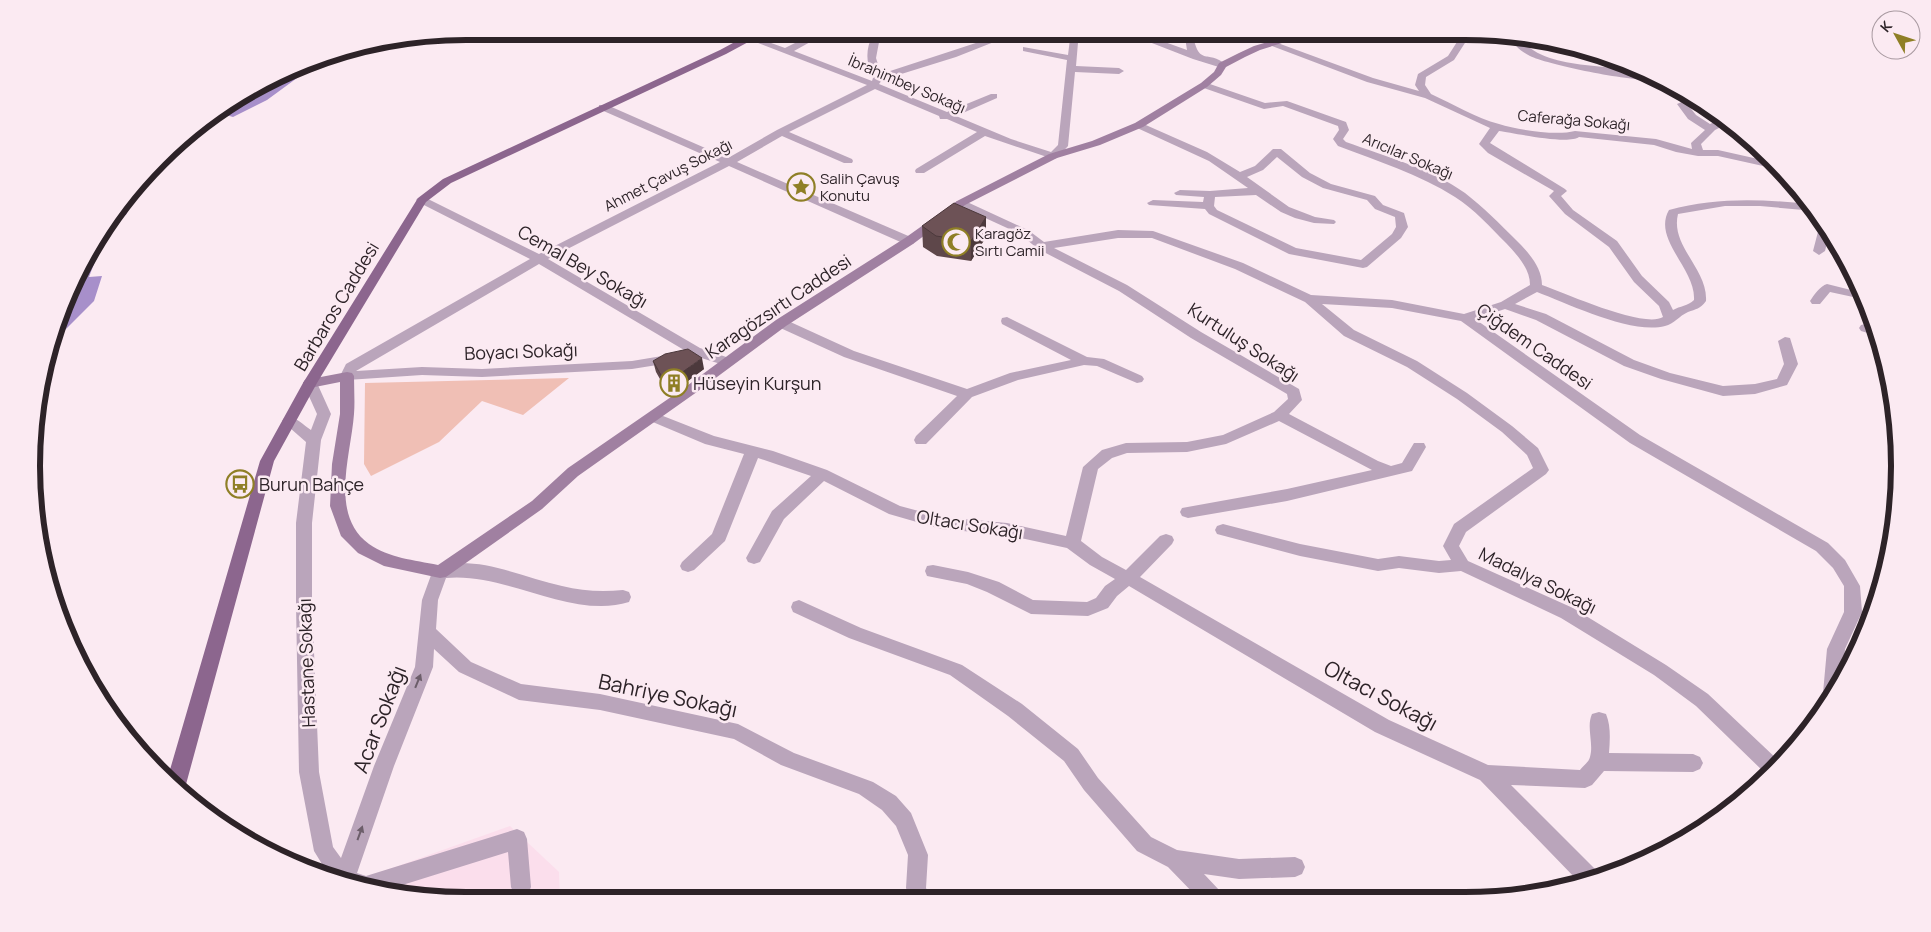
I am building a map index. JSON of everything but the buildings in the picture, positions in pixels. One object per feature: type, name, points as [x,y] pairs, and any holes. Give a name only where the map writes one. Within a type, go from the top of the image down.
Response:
[{"type":"main road","name":"Barbaros Caddesi","points":[[178,779],[267,461],[310,383],[422,200],[446,181],[723,52],[743,40]]},
{"type":"street","name":"İbrahimbey Sokağı","points":[[762,40],[786,51],[876,82],[944,117],[1053,156]]},
{"type":"street","points":[[786,51],[808,40]]},
{"type":"street","points":[[875,40],[872,46],[872,59],[876,82]]},
{"type":"street","name":"Ahmet Çavuş Sokağı","points":[[347,376],[351,367],[539,259],[726,163],[876,82],[995,40]]},
{"type":"street","points":[[1053,156],[1063,146],[1074,40]]},
{"type":"street","points":[[1150,40],[1222,65]]},
{"type":"street","points":[[1190,40],[1191,49],[1196,57]]},
{"type":"street","name":"Karagözsırtı Caddesi","points":[[440,572],[536,505],[573,472],[781,322],[908,242],[961,203],[1053,156],[1096,143],[1139,126],[1204,86],[1218,72],[1222,65],[1256,48],[1286,40]]},
{"type":"street","points":[[1428,96],[1420,85],[1422,76],[1451,58],[1463,40]]},
{"type":"street","name":"Caferağa Sokağı","points":[[1272,44],[1370,80],[1428,96],[1496,127],[1552,136],[1574,137],[1575,134],[1656,142],[1676,149],[1698,153],[1718,153],[1764,163]]},
{"type":"street","points":[[1519,44],[1529,51],[1549,60],[1586,69],[1632,74]]},
{"type":"street","points":[[1026,49],[1071,58]]},
{"type":"street","points":[[1071,69],[1119,71]]},
{"type":"street","name":"Arıcılar Sokağı","points":[[1204,86],[1264,106],[1284,103],[1342,124],[1344,130],[1338,140],[1342,144],[1432,179],[1460,195],[1492,222],[1527,260],[1536,279],[1536,287]]},
{"type":"street","points":[[944,117],[994,96]]},
{"type":"street","points":[[1687,103],[1682,104],[1692,117],[1709,128]]},
{"type":"street","points":[[603,107],[908,242]]},
{"type":"street","points":[[1698,153],[1696,143],[1702,139],[1709,128],[1718,124]]},
{"type":"street","points":[[1139,126],[1214,160],[1259,191],[1271,202],[1304,219],[1330,222]]},
{"type":"street","points":[[1496,127],[1484,144],[1561,191],[1555,196],[1569,212],[1613,244],[1638,279],[1665,305],[1670,319]]},
{"type":"street","points":[[781,132],[848,161]]},
{"type":"street","points":[[920,171],[984,132]]},
{"type":"street","points":[[1209,200],[1213,212],[1293,251],[1363,264],[1397,236],[1402,227],[1400,215],[1379,207],[1371,198],[1327,186],[1306,176],[1278,151],[1259,168],[1238,176]]},
{"type":"street","points":[[1153,203],[1209,200],[1259,191]]},
{"type":"street","points":[[1180,193],[1209,200]]},
{"type":"street","name":"Cemal Bey Sokağı","points":[[422,200],[539,259],[695,352],[726,362]]},
{"type":"street","points":[[1465,318],[1505,305],[1536,287],[1633,323],[1663,323],[1684,309],[1694,307],[1700,301],[1700,288],[1671,232],[1669,219],[1673,212],[1687,207],[1743,201],[1803,207]]},
{"type":"street","name":"Kurtuluş Sokağı","points":[[961,203],[1024,232],[1042,246],[1123,288],[1196,335],[1294,392],[1295,400],[1280,415],[1226,439],[1187,447],[1126,448],[1107,454],[1091,467],[1072,543]]},
{"type":"street","name":"Çiğdem Caddesi","points":[[1042,246],[1118,234],[1153,235],[1239,266],[1309,299],[1392,304],[1465,318],[1635,439],[1822,547],[1840,564],[1852,586],[1853,612],[1836,649],[1833,680]]},
{"type":"street","points":[[1820,251],[1823,236]]},
{"type":"street","points":[[1816,301],[1827,288],[1852,292]]},
{"type":"street","name":"Madalya Sokağı","points":[[1309,299],[1349,333],[1412,364],[1462,396],[1507,429],[1533,452],[1541,470],[1460,528],[1452,546],[1462,565],[1568,613],[1660,670],[1702,700],[1769,764]]},
{"type":"street","points":[[1505,305],[1541,317],[1629,363],[1666,376],[1723,390],[1755,389],[1782,382],[1791,364],[1784,341]]},
{"type":"street","points":[[1007,321],[1084,362]]},
{"type":"street","points":[[781,322],[849,354],[967,394]]},
{"type":"street","name":"Boyacı Sokağı","points":[[347,376],[422,371],[482,373],[632,365],[676,358],[695,352]]},
{"type":"street","points":[[921,440],[967,394],[1015,376],[1084,362],[1099,362],[1137,379]]},
{"type":"street","points":[[310,383],[347,376],[347,414],[339,464],[338,506],[349,536],[364,549],[390,562],[440,572],[467,570],[501,577],[578,598],[623,597]]},
{"type":"street","name":"Hastane Sokağı","points":[[310,383],[324,414],[314,440],[304,523],[309,772],[324,851],[339,872]]},
{"type":"street","points":[[1280,415],[1373,465],[1391,471]]},
{"type":"street","name":"Oltacı Sokağı","points":[[653,416],[710,440],[753,451],[822,474],[895,510],[941,523],[1007,529],[1072,543],[1096,561],[1382,726],[1487,774],[1586,874]]},
{"type":"street","points":[[289,421],[314,440]]},
{"type":"street","points":[[1188,512],[1287,495],[1406,467],[1419,447]]},
{"type":"street","points":[[688,566],[719,537],[753,451]]},
{"type":"street","points":[[754,558],[778,515],[822,474]]},
{"type":"street","points":[[1223,530],[1300,550],[1378,565],[1399,562],[1439,566],[1462,565]]},
{"type":"street","points":[[933,571],[993,587],[1031,607],[1088,609],[1102,603],[1111,591],[1128,578],[1166,540]]},
{"type":"street","name":"Acar Sokağı","points":[[346,874],[384,766],[424,667],[430,600],[440,572]]},
{"type":"street","points":[[800,607],[855,633],[956,670],[1015,710],[1071,755],[1091,784],[1144,844],[1175,860],[1207,892]]},
{"type":"street","name":"Bahriye Sokağı","points":[[427,631],[465,667],[519,692],[600,702],[738,732],[788,759],[866,788],[889,802],[904,820],[918,855],[916,888],[917,892]]},
{"type":"street","points":[[1487,774],[1555,780],[1585,779],[1599,762],[1599,720]]},
{"type":"street","points":[[1599,762],[1693,763]]},
{"type":"street","points":[[377,883],[517,839],[521,887]]},
{"type":"street","points":[[1175,860],[1238,870],[1295,867]]},
{"type":"shaded area","points":[[307,71],[267,100],[233,117],[226,115],[222,117],[253,97]]},
{"type":"shaded area","points":[[130,204],[126,215],[122,216]]},
{"type":"shaded area","points":[[100,248],[89,277],[102,276],[94,301],[62,333],[72,303]]},
{"type":"shaded area","points":[[569,378],[523,415],[482,401],[439,442],[371,476],[364,464],[365,383]]},
{"type":"shaded area","points":[[510,826],[559,872],[560,892],[438,891],[383,884],[362,879]]},
{"type":"place","name":"Salih Çavuş Konutu","points":[[801,187]]},
{"type":"place","name":"Karagöz Sırtı Camii","points":[[956,242]]},
{"type":"place","name":"Hüseyin Kurşun","points":[[674,383]]},
{"type":"place","name":"Burun Bahçe","points":[[240,484]]}]
